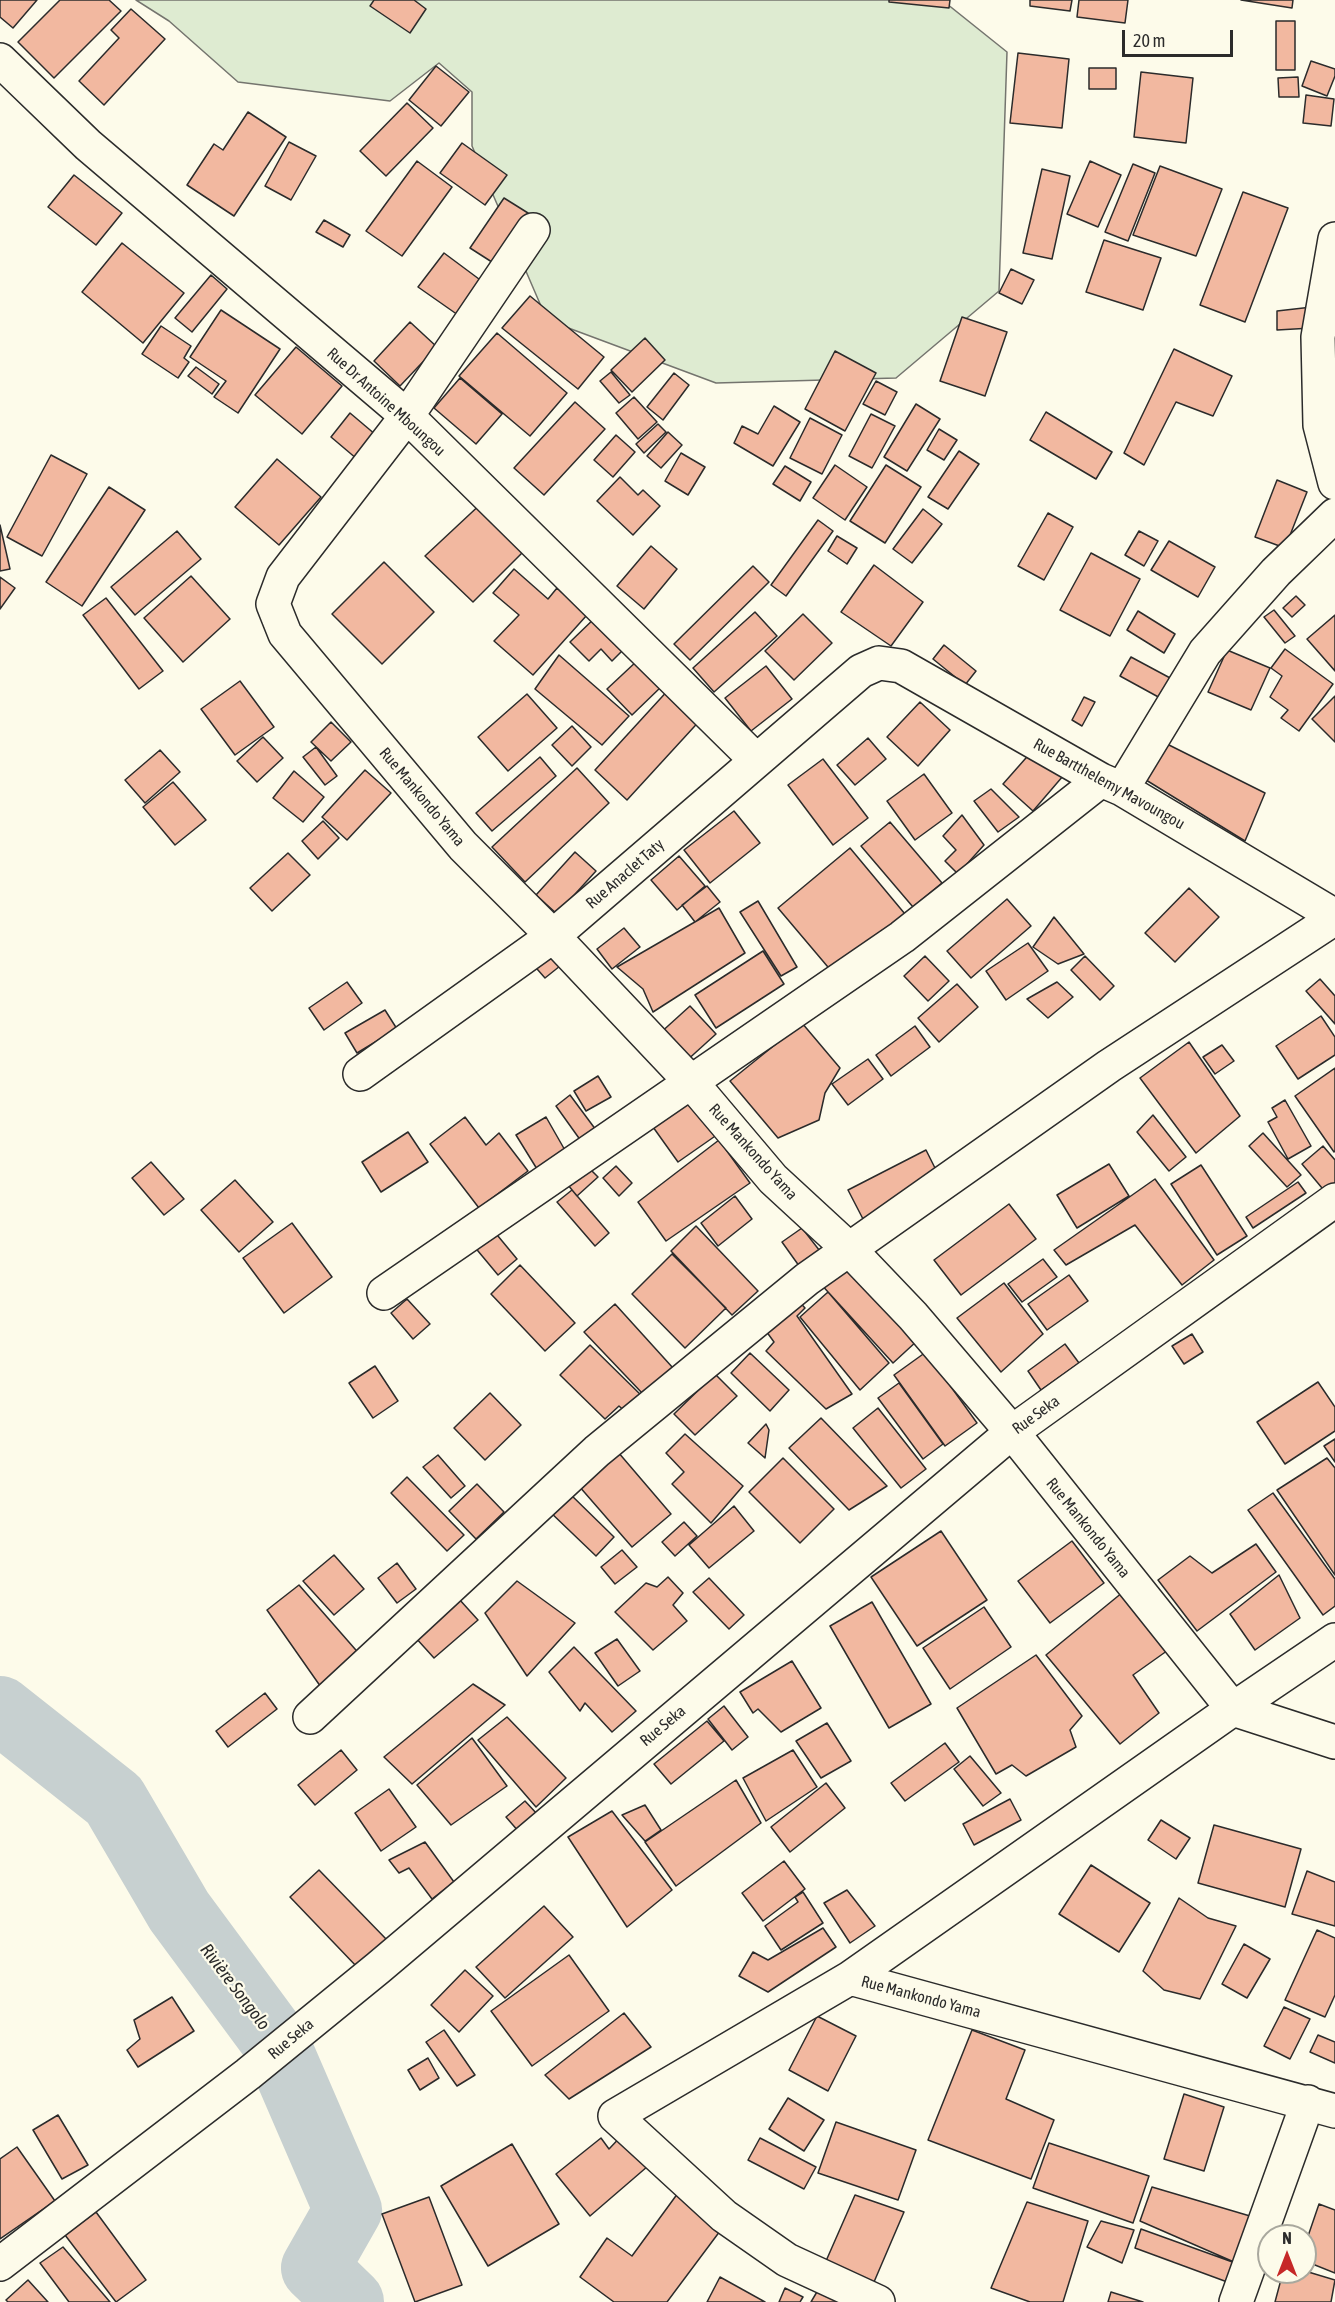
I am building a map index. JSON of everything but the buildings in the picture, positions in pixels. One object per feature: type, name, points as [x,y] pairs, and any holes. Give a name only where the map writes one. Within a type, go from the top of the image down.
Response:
[{"type":"street","name":"Rue Dr Antoine Mboungou","points":[[0,60],[88,145],[407,416],[756,760]]},
{"type":"street","name":"Rue Mankondo Yama","points":[[533,230],[407,416],[283,577],[273,604],[285,634],[463,846],[553,936],[691,1082],[773,1179],[850,1250],[913,1316],[1012,1432],[1233,1709],[850,1978]]},
{"type":"street","points":[[1335,239],[1318,337],[1320,425],[1335,483]]},
{"type":"street","points":[[384,1293],[902,937],[1111,784],[1205,652],[1276,572],[1335,515]]},
{"type":"street","name":"Rue Anaclet Taty","points":[[360,1074],[553,936],[861,671],[879,663]]},
{"type":"street","name":"Rue Bartthelemy Mavoungou","points":[[879,663],[901,666],[1111,784],[1335,917]]},
{"type":"street","points":[[310,1717],[597,1451],[807,1280],[1109,1066],[1335,917]]},
{"type":"street","name":"Rue Seka","points":[[0,2264],[248,2074],[387,1960],[1012,1432],[1330,1213]]},
{"type":"street","points":[[1233,1709],[1335,1640]]},
{"type":"street","points":[[1233,1709],[1335,1742]]},
{"type":"street","name":"Rue Mankondo Yama","points":[[850,1978],[1321,2106]]},
{"type":"street","points":[[850,1978],[615,2116],[724,2216],[787,2260],[878,2302]]},
{"type":"street","points":[[1236,2302],[1321,2106]]},
{"type":"green space","points":[[136,0],[942,0],[1007,52],[999,291],[896,378],[716,383],[547,320],[472,146],[472,92],[439,63],[390,101],[238,82],[169,21]]},
{"type":"waterway","name":"Rivière Songolo","points":[[0,1710],[114,1800],[179,1911],[275,2041],[348,2210],[315,2268],[350,2302]]}]
